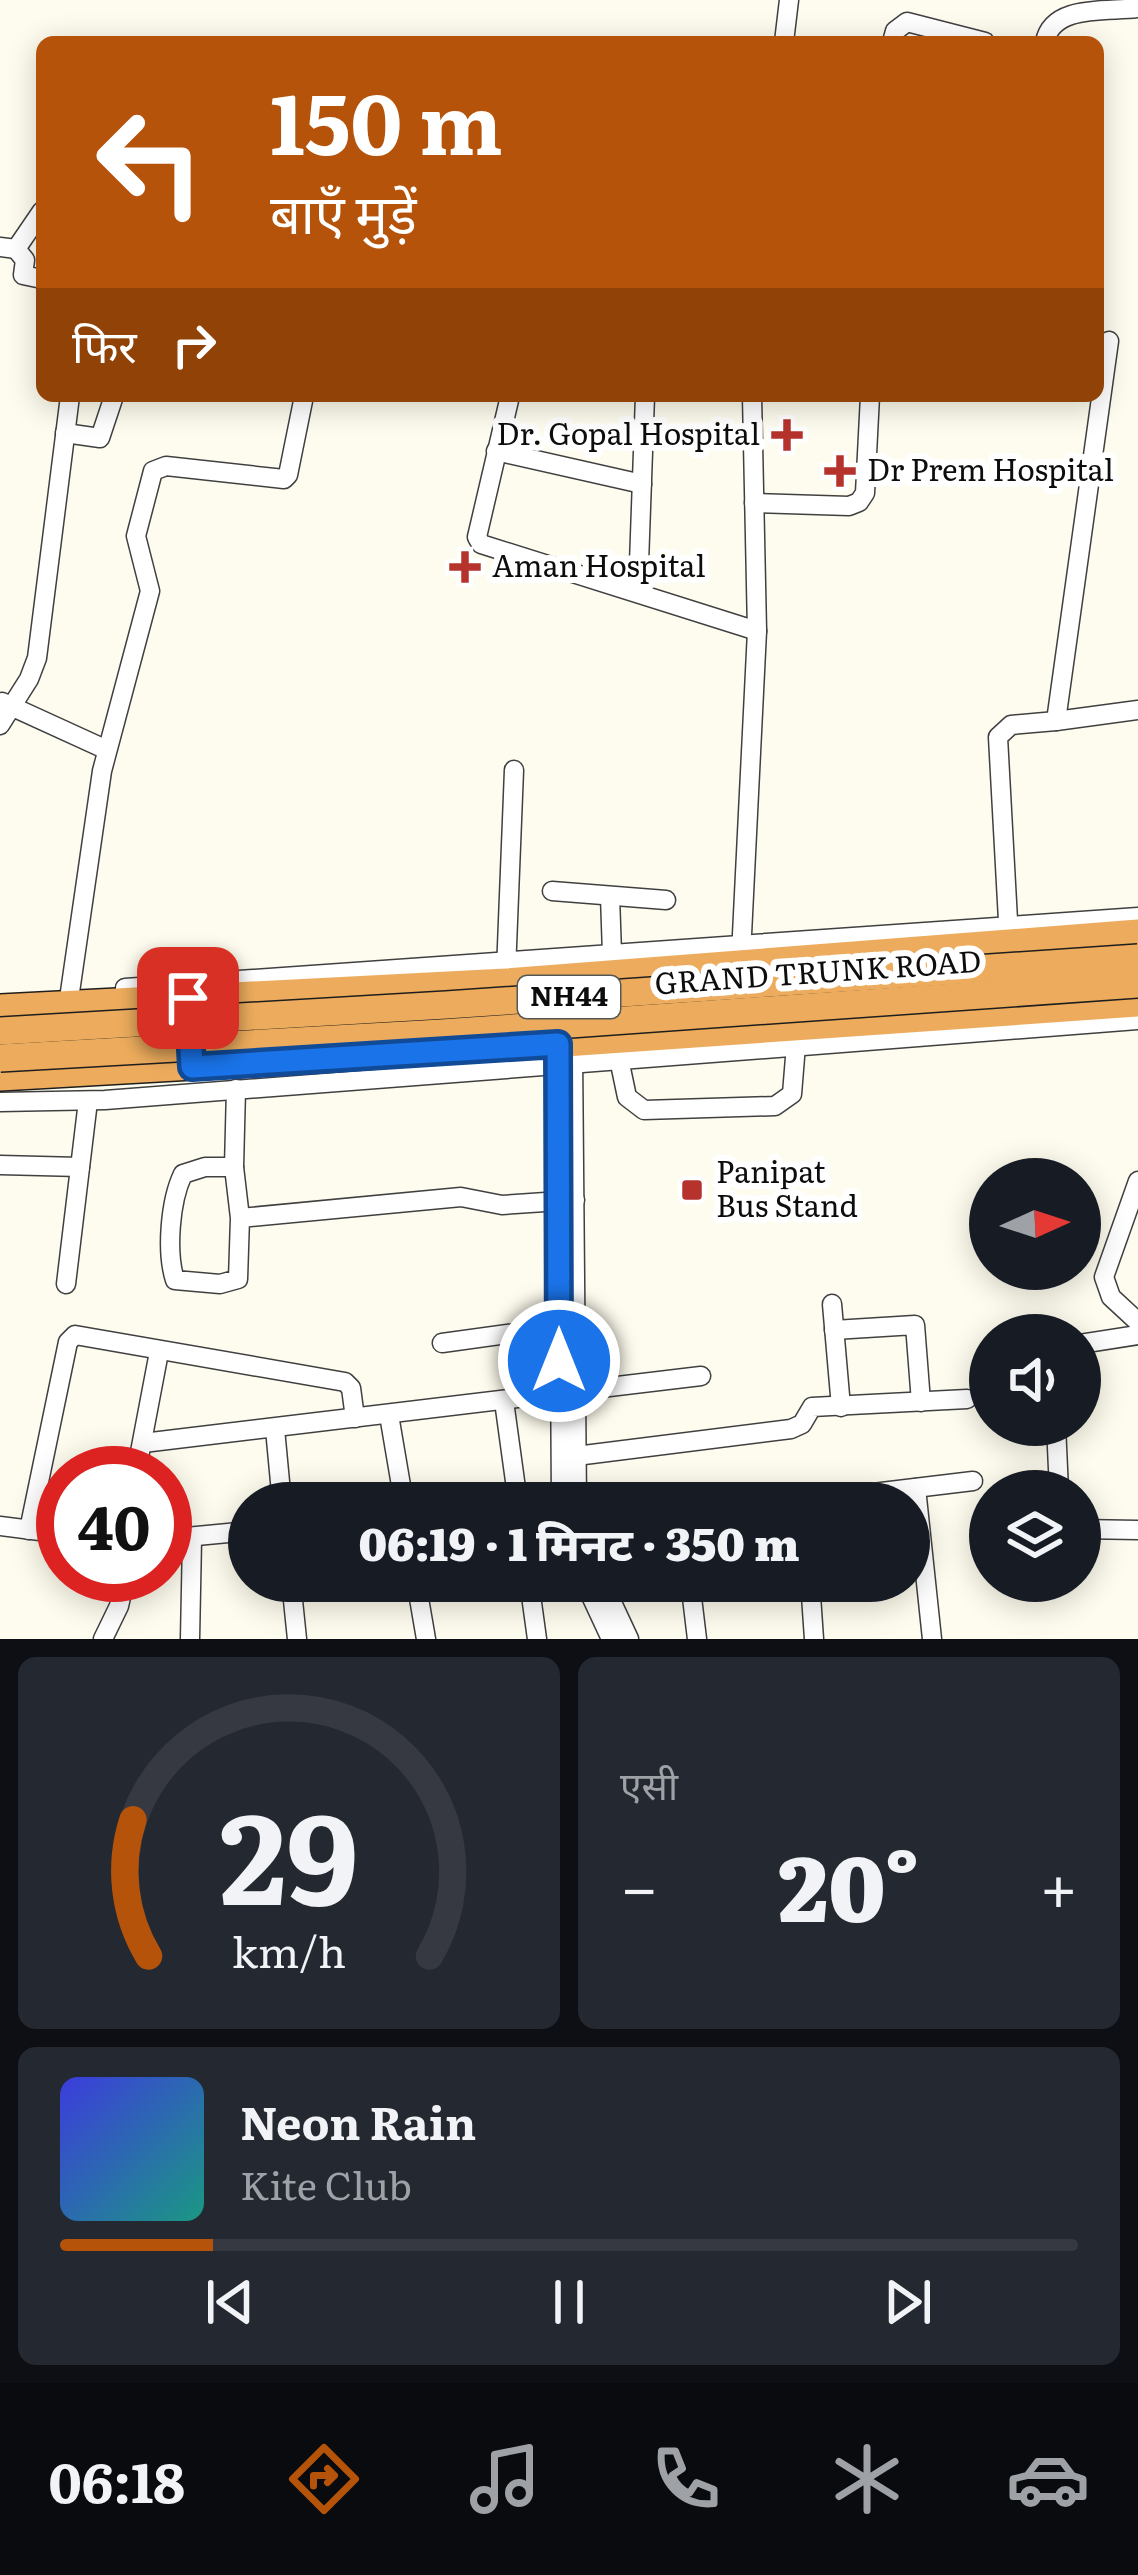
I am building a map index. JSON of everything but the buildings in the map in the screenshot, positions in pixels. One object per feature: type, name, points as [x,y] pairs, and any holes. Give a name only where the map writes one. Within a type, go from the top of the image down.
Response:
[{"type":"highway","points":[[0,1008],[188,998],[1008,935],[1138,933]]},
{"type":"highway","name":"GRAND TRUNK ROAD","points":[[0,1031],[1138,958]]},
{"type":"highway","name":"GRAND TRUNK ROAD","points":[[0,1058],[1138,984]]},
{"type":"highway","points":[[188,998],[192,1067]]},
{"type":"highway","points":[[0,1077],[565,1053],[1138,1003]]},
{"type":"street","points":[[785,36],[790,0]]},
{"type":"street","points":[[1046,36],[1062,16],[1138,8]]},
{"type":"street","points":[[894,36],[907,22],[962,36]]},
{"type":"street","points":[[36,222],[8,248],[25,260],[23,275],[36,278]]},
{"type":"street","points":[[1104,377],[1109,341]]},
{"type":"street","points":[[0,725],[6,704],[29,680],[39,646],[69,402]]},
{"type":"street","points":[[64,433],[100,438],[112,402]]},
{"type":"street","points":[[70,992],[89,839],[107,749],[149,598],[150,583],[136,536],[153,471],[166,466],[284,479],[303,402]]},
{"type":"street","points":[[508,402],[477,537],[481,544],[757,631]]},
{"type":"street","points":[[638,591],[645,402]]},
{"type":"street","points":[[0,1008],[18,996],[70,992],[506,972],[612,954],[741,954],[757,631],[752,402]]},
{"type":"street","points":[[754,503],[849,506],[859,502],[865,493],[869,402]]},
{"type":"street","points":[[1056,721],[1100,402]]},
{"type":"street","points":[[496,451],[642,484]]},
{"type":"street","points":[[6,704],[107,749]]},
{"type":"street","points":[[1138,710],[1011,725],[998,737],[1008,935],[1138,917]]},
{"type":"street","points":[[506,972],[514,770]]},
{"type":"street","points":[[552,891],[666,900]]},
{"type":"street","points":[[610,896],[612,954]]},
{"type":"street","points":[[0,1102],[88,1101],[565,1053],[619,1059],[1138,1020]]},
{"type":"street","points":[[619,1059],[627,1097],[644,1111],[775,1106],[792,1094],[796,1045]]},
{"type":"street","points":[[562,1482],[567,1394],[565,1053]]},
{"type":"street","points":[[234,1167],[205,1167],[183,1174],[175,1202],[171,1268],[175,1280],[220,1284],[238,1279],[236,1088]]},
{"type":"street","points":[[66,1284],[88,1101]]},
{"type":"street","points":[[0,1165],[80,1167]]},
{"type":"street","points":[[1138,1181],[1104,1277],[1111,1297],[1138,1322]]},
{"type":"street","points":[[240,1217],[461,1197],[502,1205],[567,1201]]},
{"type":"street","points":[[567,1201],[559,1328],[577,1482]]},
{"type":"street","points":[[832,1304],[841,1407]]},
{"type":"street","points":[[834,1330],[915,1325],[921,1402]]},
{"type":"street","points":[[442,1343],[559,1328]]},
{"type":"street","points":[[29,1530],[70,1338],[83,1335],[345,1382],[351,1388],[355,1418]]},
{"type":"street","points":[[1101,1341],[1138,1335]]},
{"type":"street","points":[[141,1446],[159,1352]]},
{"type":"street","points":[[142,1443],[701,1376]]},
{"type":"street","points":[[576,1456],[791,1429],[802,1424],[812,1407],[967,1399]]},
{"type":"street","points":[[504,1401],[515,1482]]},
{"type":"street","points":[[389,1415],[400,1482]]},
{"type":"street","points":[[274,1429],[280,1482]]},
{"type":"street","points":[[930,1486],[969,1481]]},
{"type":"street","points":[[0,1526],[36,1531]]},
{"type":"street","points":[[1101,1529],[1138,1530]]},
{"type":"street","points":[[192,1538],[228,1534]]},
{"type":"street","points":[[104,1639],[120,1602]]},
{"type":"street","points":[[190,1639],[191,1602]]},
{"type":"street","points":[[293,1602],[297,1639]]},
{"type":"street","points":[[420,1602],[426,1639]]},
{"type":"street","points":[[532,1602],[537,1639]]},
{"type":"street","points":[[594,1602],[611,1639]]},
{"type":"street","points":[[611,1602],[628,1639]]},
{"type":"street","points":[[693,1602],[697,1639]]},
{"type":"street","points":[[811,1602],[814,1639]]},
{"type":"street","points":[[928,1602],[932,1639]]},
{"type":"place","name":"Dr. Gopal Hospital","points":[[787,435]]},
{"type":"place","name":"Dr Prem Hospital","points":[[840,471]]},
{"type":"place","name":"Aman Hospital","points":[[465,567]]},
{"type":"place","name":"Panipat Bus Stand","points":[[692,1190]]},
{"type":"route","points":[[188,998],[192,1067],[558,1044],[559,1361]]}]
